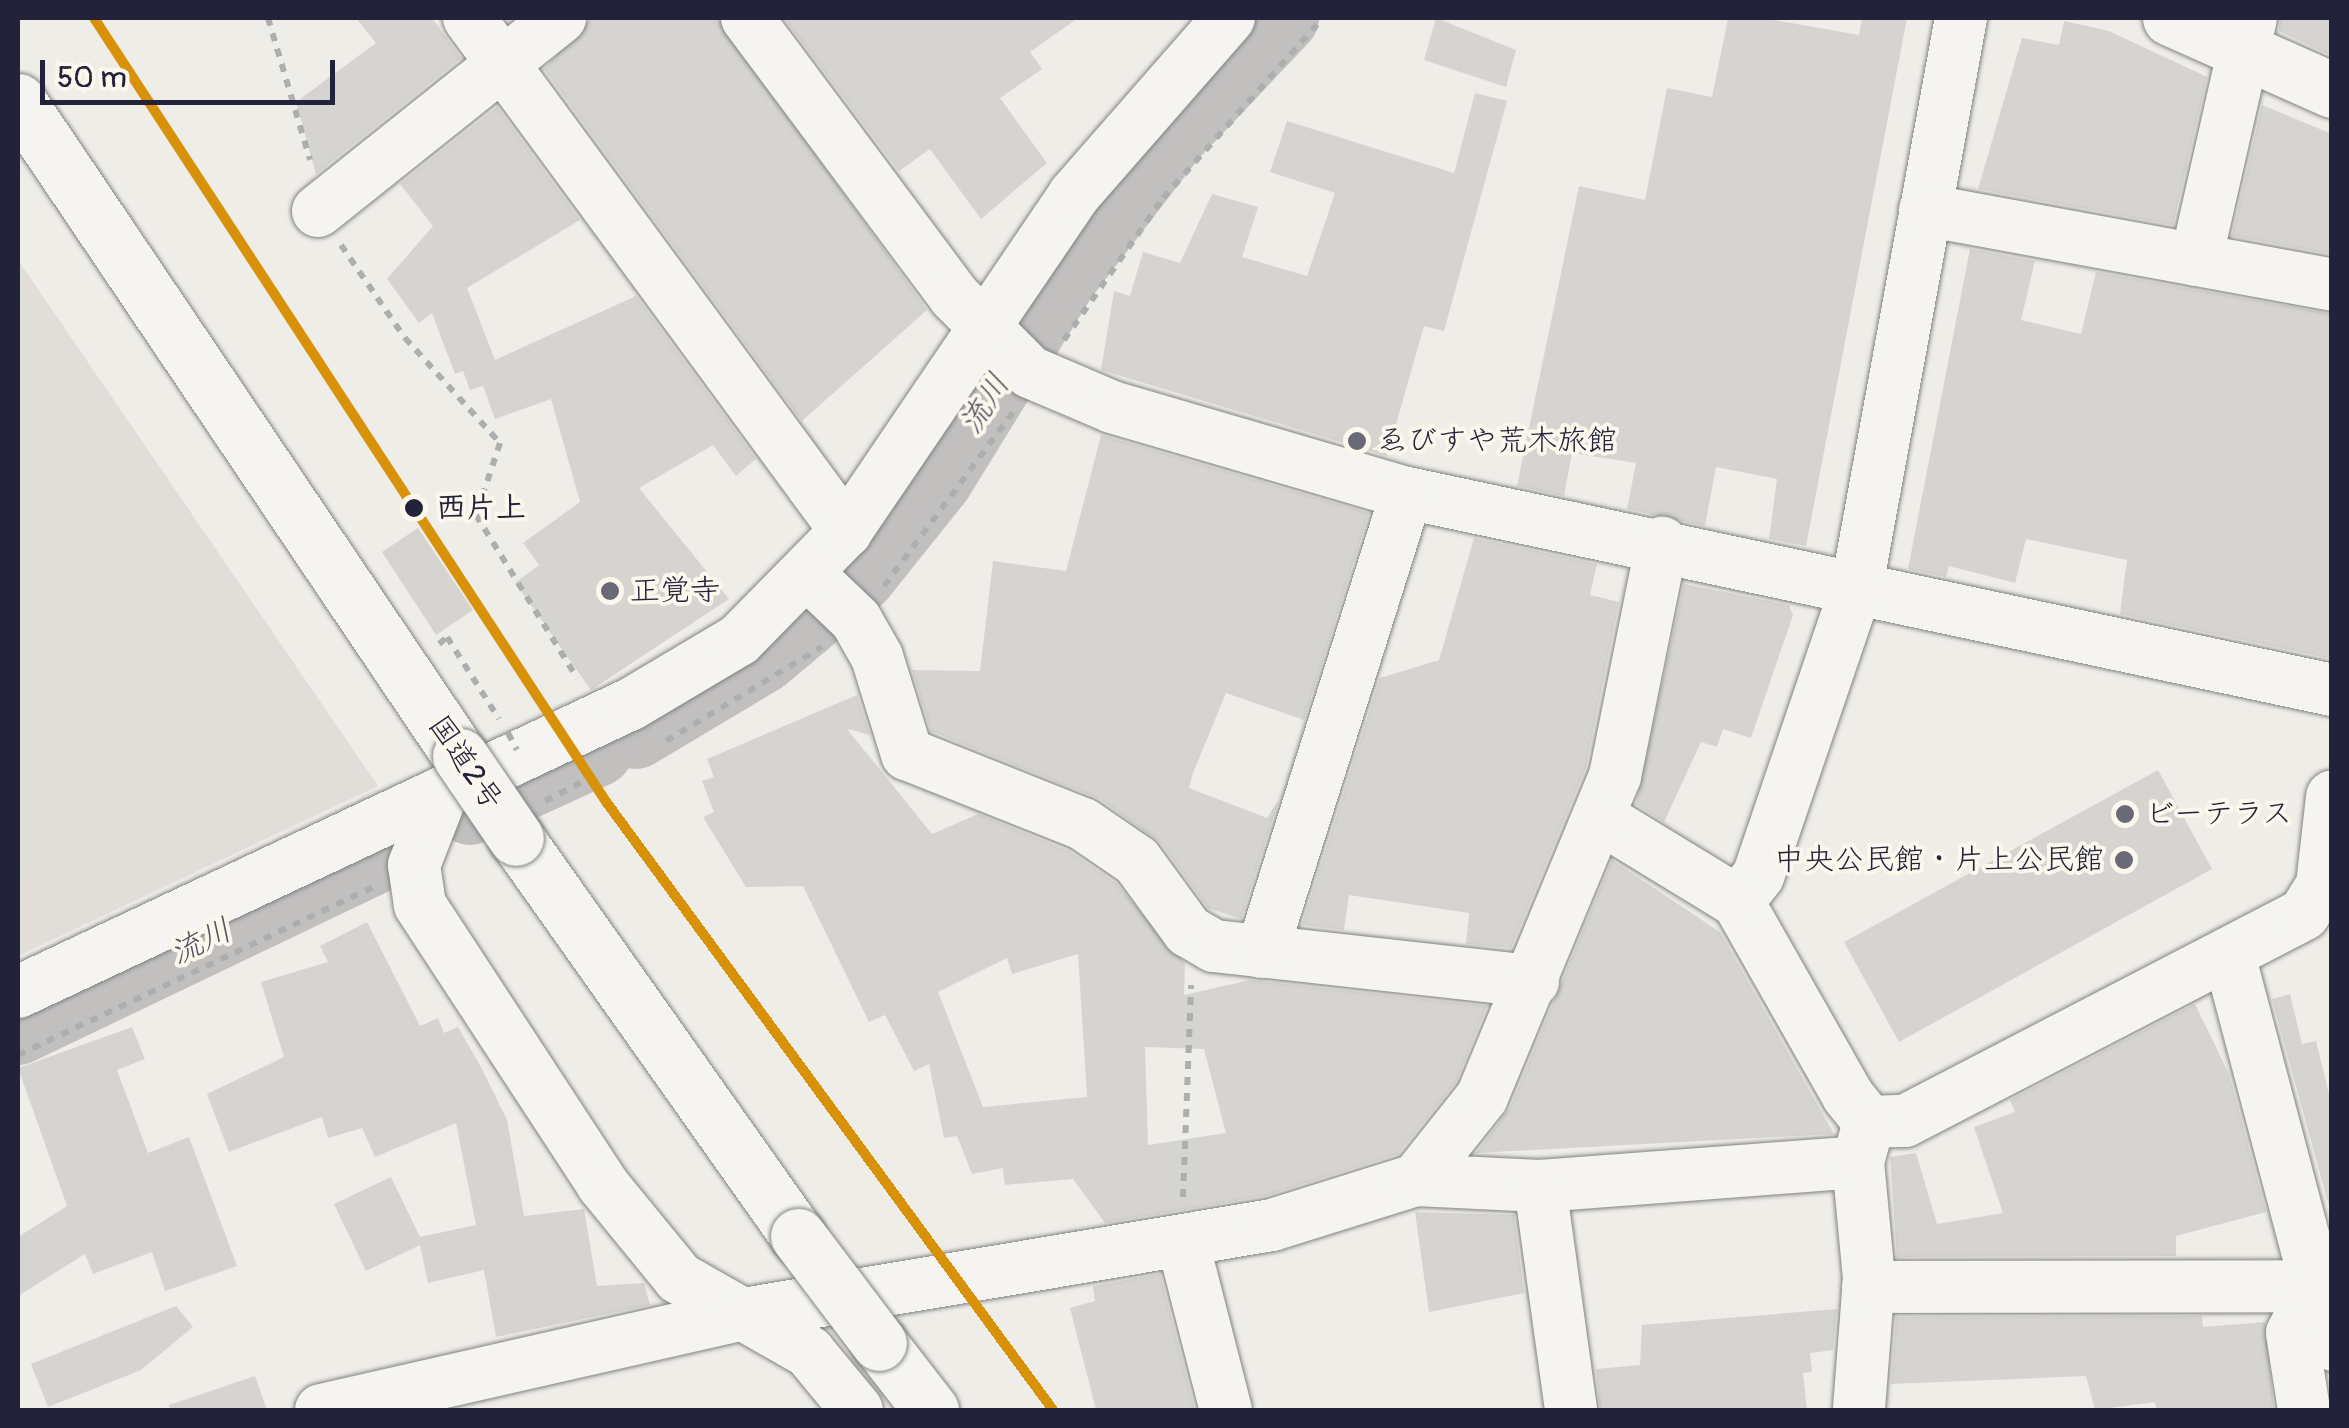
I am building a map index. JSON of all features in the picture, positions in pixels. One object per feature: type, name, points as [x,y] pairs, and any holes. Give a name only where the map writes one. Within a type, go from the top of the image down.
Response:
[{"type":"highway","points":[[2170,18],[2247,34],[2332,90]]},
{"type":"highway","name":"国道2号","points":[[18,101],[470,762],[516,838],[798,1236],[930,1410]]},
{"type":"street","points":[[469,18],[846,531]]},
{"type":"street","points":[[318,212],[560,18]]},
{"type":"street","points":[[747,18],[1003,349],[1112,407],[1407,492],[1662,543],[2332,690]]},
{"type":"street","points":[[18,992],[470,762],[602,718],[829,593],[846,531],[1003,349],[1074,195],[1229,18]]},
{"type":"street","points":[[1738,902],[1758,876],[1857,586],[1961,18]]},
{"type":"street","points":[[2196,260],[2247,34]]},
{"type":"street","points":[[1925,210],[2332,285]]},
{"type":"street","points":[[1262,952],[1407,492]]},
{"type":"street","points":[[1416,1180],[1482,1097],[1599,817],[1662,543]]},
{"type":"street","points":[[829,593],[877,656],[907,754],[1083,824],[1137,861],[1198,936],[1262,952],[1533,981]]},
{"type":"street","points":[[470,762],[414,866],[420,905],[603,1184],[679,1278],[810,1352],[858,1410]]},
{"type":"street","points":[[321,1410],[744,1314],[1183,1243],[1416,1180],[1540,1186],[1863,1142],[1989,1083],[2304,914],[2322,885],[2332,798]]},
{"type":"street","points":[[1599,817],[1738,902],[1863,1142],[1868,1287],[1858,1410]]},
{"type":"street","points":[[2229,955],[2332,1345]]},
{"type":"street","points":[[1540,1186],[1571,1410]]},
{"type":"street","points":[[1183,1243],[1226,1410]]},
{"type":"street","points":[[1868,1287],[2316,1286]]},
{"type":"street","points":[[2304,1410],[2292,1333],[2316,1286]]},
{"type":"path","points":[[268,18],[318,212],[405,338],[500,443],[476,515],[602,718]]},
{"type":"path","points":[[424,655],[447,637],[470,762]]},
{"type":"path","points":[[18,1056],[414,866]]},
{"type":"path","points":[[1183,1243],[1198,936]]},
{"type":"shaded area","points":[[18,260],[378,786],[18,956]]},
{"type":"shaded area","points":[[18,288],[316,731],[284,756],[18,874]]},
{"type":"building","points":[[356,18],[432,18],[461,58],[316,174],[296,102],[376,43]]},
{"type":"building","points":[[591,18],[718,18],[927,310],[802,421],[544,69]]},
{"type":"building","points":[[784,18],[1078,18],[1030,52],[1042,69],[1000,98],[1047,163],[981,219],[930,149],[899,171]]},
{"type":"building","points":[[1436,18],[1516,50],[1506,87],[1424,60]]},
{"type":"building","points":[[1763,18],[1859,35],[1862,18],[1907,18],[1806,546],[1769,539],[1777,479],[1716,467],[1705,526],[1627,509],[1636,463],[1572,453],[1564,496],[1517,486],[1579,186],[1645,200],[1667,88],[1712,97],[1728,19]]},
{"type":"building","points":[[2280,18],[2332,18],[2332,56],[2279,31]]},
{"type":"building","points":[[2064,21],[2109,31],[2207,77],[2173,225],[1978,189],[2022,38],[2059,45]]},
{"type":"building","points":[[1475,93],[1507,101],[1444,331],[1424,326],[1387,456],[1101,370],[1114,291],[1130,296],[1143,252],[1180,263],[1212,194],[1258,207],[1242,257],[1307,276],[1335,193],[1270,172],[1287,121],[1454,173]]},
{"type":"building","points":[[2262,105],[2332,134],[2332,254],[2232,236]]},
{"type":"building","points":[[497,107],[580,220],[467,288],[495,360],[636,296],[756,459],[736,476],[713,445],[639,488],[729,599],[591,690],[515,583],[539,565],[523,543],[580,502],[551,399],[495,419],[483,386],[470,390],[463,371],[455,374],[432,313],[419,323],[387,279],[433,226],[400,184]]},
{"type":"building","points":[[1970,249],[2035,261],[2021,320],[2081,334],[2096,272],[2332,314],[2332,659],[2120,614],[2127,560],[2026,539],[2015,583],[1949,566],[1946,577],[1908,569]]},
{"type":"building","points":[[1101,435],[1369,513],[1304,720],[1226,693],[1193,773],[1189,788],[1267,818],[1279,799],[1241,919],[1208,908],[1161,843],[1100,799],[931,731],[912,670],[980,671],[993,561],[1066,571]]},
{"type":"building","points":[[418,528],[473,610],[436,635],[382,552]]},
{"type":"building","points":[[1474,538],[1597,564],[1590,595],[1619,602],[1586,767],[1511,948],[1466,944],[1469,913],[1349,895],[1344,930],[1302,925],[1380,678],[1439,660]]},
{"type":"building","points":[[1684,584],[1789,605],[1793,615],[1751,738],[1723,729],[1717,747],[1701,742],[1664,822],[1636,804]]},
{"type":"building","points":[[857,695],[870,735],[847,729],[932,834],[978,814],[1069,851],[1116,883],[1185,964],[1184,995],[1250,980],[1487,1006],[1456,1082],[1398,1154],[1265,1196],[1105,1223],[1073,1179],[1005,1185],[1003,1168],[972,1174],[957,1136],[944,1138],[929,1064],[914,1071],[885,1015],[869,1022],[803,886],[746,887],[703,817],[714,812],[702,781],[714,777],[707,759]],"holes":[[[1078,954],[1087,1097],[983,1107],[938,992],[1007,958],[1012,974]],[[1145,1047],[1204,1049],[1226,1133],[1148,1145]]]},
{"type":"building","points":[[2158,770],[2212,869],[1899,1042],[1844,942]]},
{"type":"building","points":[[1612,860],[1720,932],[1834,1134],[1476,1153],[1510,1108]]},
{"type":"building","points":[[367,922],[420,1026],[438,1018],[444,1033],[458,1027],[482,1069],[507,1120],[524,1216],[584,1209],[597,1286],[644,1283],[650,1305],[496,1337],[484,1270],[428,1283],[420,1245],[366,1271],[334,1204],[391,1177],[420,1237],[476,1225],[456,1123],[375,1157],[362,1128],[328,1138],[322,1117],[229,1152],[207,1094],[284,1057],[261,982],[328,962],[320,946]]},
{"type":"building","points":[[2290,994],[2302,1044],[2316,1041],[2332,1106],[2332,1217],[2272,999]]},
{"type":"building","points":[[2195,1004],[2229,1074],[2266,1212],[2176,1236],[2176,1256],[1897,1257],[1890,1157],[1916,1153],[1937,1224],[2003,1213],[1974,1127],[2015,1112],[2010,1100]]},
{"type":"building","points":[[132,1027],[145,1059],[117,1070],[148,1153],[189,1137],[237,1266],[165,1291],[152,1252],[93,1274],[85,1254],[18,1296],[18,1237],[67,1206],[18,1068]]},
{"type":"building","points":[[1415,1212],[1514,1215],[1524,1293],[1429,1312]]},
{"type":"building","points":[[1160,1274],[1195,1410],[1096,1410],[1070,1308],[1095,1301],[1093,1286]]},
{"type":"building","points":[[176,1306],[193,1327],[141,1370],[48,1407],[31,1364]]},
{"type":"building","points":[[1837,1309],[1833,1350],[1810,1353],[1812,1372],[1803,1373],[1807,1410],[1600,1410],[1596,1369],[1640,1365],[1642,1325]]},
{"type":"building","points":[[2202,1316],[2203,1327],[2265,1322],[2274,1410],[2157,1410],[2155,1402],[2095,1410],[2086,1376],[1891,1384],[1896,1317]]},
{"type":"building","points":[[255,1376],[267,1410],[170,1410],[169,1405]]},
{"type":"waterway","name":"流川","points":[[636,734],[763,658],[861,576],[938,480],[1063,277],[1172,136],[1284,18]]},
{"type":"waterway","points":[[470,810],[598,751]]},
{"type":"waterway","name":"流川","points":[[18,1030],[384,855]]},
{"type":"transit line","points":[[94,18],[607,803],[1053,1410]]},
{"type":"place","name":"ゑびすや荒木旅館","points":[[1357,441]]},
{"type":"place","name":"西片上","points":[[414,508]]},
{"type":"place","name":"正覚寺","points":[[610,591]]},
{"type":"place","name":"ビーテラス","points":[[2125,814]]},
{"type":"place","name":"中央公民館・片上公民館","points":[[2124,860]]}]
